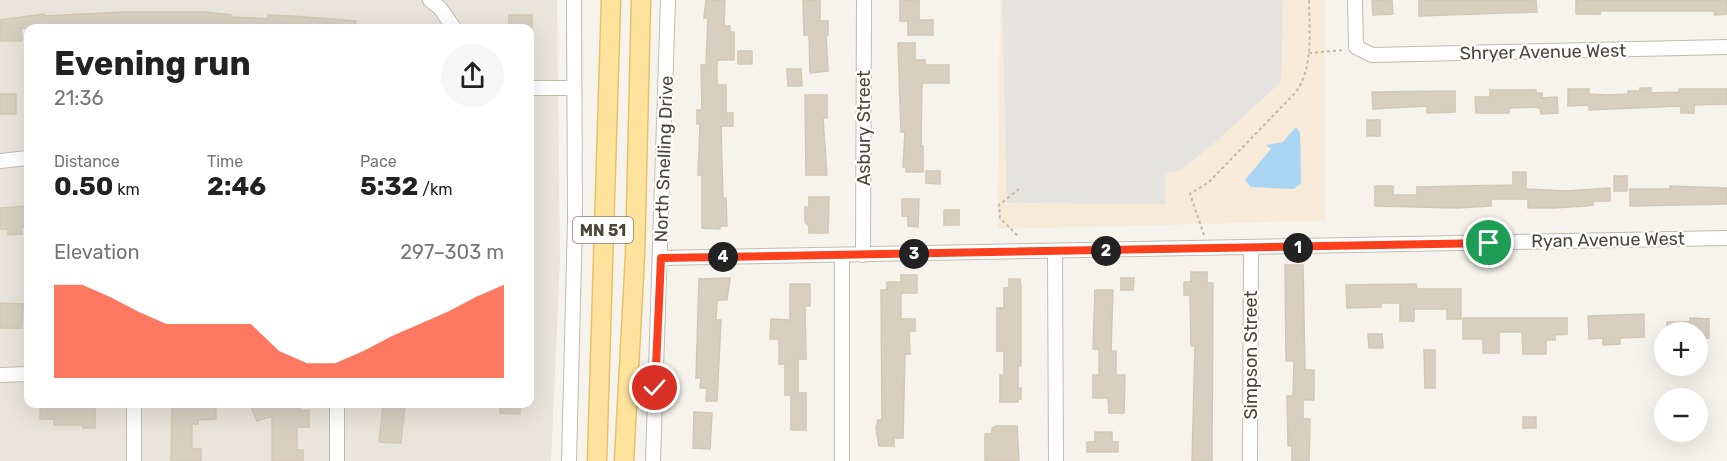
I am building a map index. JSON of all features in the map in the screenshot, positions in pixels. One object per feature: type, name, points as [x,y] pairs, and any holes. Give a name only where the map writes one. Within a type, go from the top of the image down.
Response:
[{"type":"main road","name":"MN 51","points":[[597,461],[611,0]]},
{"type":"main road","name":"MN 51","points":[[624,461],[635,256],[641,0]]},
{"type":"street","points":[[430,0],[445,13],[452,24]]},
{"type":"street","points":[[569,461],[575,221],[574,0]]},
{"type":"street","name":"North Snelling Drive","points":[[653,461],[668,0]]},
{"type":"street","name":"Asbury Street","points":[[863,255],[864,0]]},
{"type":"street","points":[[1355,0],[1358,48]]},
{"type":"street","name":"Shryer Avenue West","points":[[1358,48],[1372,55],[1727,47]]},
{"type":"street","points":[[534,88],[573,88]]},
{"type":"street","points":[[0,161],[24,158]]},
{"type":"street","name":"Ryan Avenue West","points":[[661,258],[1251,249],[1727,238]]},
{"type":"street","name":"Simpson Street","points":[[1250,461],[1251,249]]},
{"type":"street","points":[[1055,252],[1056,461]]},
{"type":"street","points":[[842,255],[842,461]]},
{"type":"street","points":[[0,375],[24,374]]},
{"type":"street","points":[[134,408],[134,461]]},
{"type":"street","points":[[336,461],[337,408]]},
{"type":"path","points":[[1208,249],[1190,194],[1209,182],[1296,92],[1308,67],[1309,0]]},
{"type":"path","points":[[1309,53],[1337,52],[1358,48]]},
{"type":"path","points":[[1019,189],[999,205],[1000,218],[1034,252]]},
{"type":"shaded area","points":[[0,0],[557,0],[560,259],[551,461],[0,461]]},
{"type":"shaded area","points":[[1000,0],[1325,0],[1325,221],[998,229]]},
{"type":"shaded area","points":[[1002,0],[1283,0],[1281,82],[1212,145],[1179,171],[1165,174],[1165,204],[1007,203]]},
{"type":"water","points":[[1296,127],[1300,133],[1301,183],[1294,189],[1251,187],[1245,180],[1271,149],[1266,145],[1283,142]]},
{"type":"building","points":[[706,0],[725,0],[724,26],[730,26],[730,32],[734,32],[734,60],[717,60],[717,85],[726,85],[726,113],[733,113],[733,126],[721,126],[723,198],[726,198],[727,226],[720,226],[720,229],[702,228],[702,175],[698,175],[700,124],[697,124],[697,110],[702,110],[701,65],[706,65],[708,18],[704,18]]},
{"type":"building","points":[[803,0],[820,0],[820,21],[828,21],[828,35],[826,35],[828,71],[810,73],[809,35],[804,35]]},
{"type":"building","points":[[900,0],[919,0],[919,20],[933,20],[933,35],[908,35],[908,21],[900,21]]},
{"type":"building","points":[[1372,0],[1392,0],[1393,14],[1373,15]]},
{"type":"building","points":[[1419,0],[1536,0],[1537,12],[1419,16]]},
{"type":"building","points":[[1576,0],[1727,0],[1727,14],[1715,15],[1714,11],[1600,11],[1600,14],[1576,14]]},
{"type":"building","points":[[125,12],[205,12],[231,15],[231,17],[268,19],[268,15],[356,21],[356,24],[24,24],[24,28],[21,28],[22,41],[0,41],[0,20],[44,14],[44,16]]},
{"type":"building","points":[[509,15],[532,15],[532,24],[509,24]]},
{"type":"building","points":[[898,43],[915,43],[915,60],[925,60],[925,65],[949,65],[949,83],[922,83],[923,172],[906,172],[906,167],[903,167],[905,132],[901,132]]},
{"type":"building","points":[[738,51],[752,51],[752,64],[738,64]]},
{"type":"building","points":[[787,69],[801,69],[802,86],[788,86]]},
{"type":"building","points":[[1640,88],[1651,88],[1651,93],[1679,92],[1679,89],[1727,89],[1727,104],[1694,105],[1694,113],[1681,113],[1681,106],[1589,110],[1589,105],[1568,106],[1568,89],[1589,89],[1589,94],[1607,95],[1628,94],[1628,91],[1640,91]]},
{"type":"building","points":[[1490,90],[1536,90],[1536,93],[1542,93],[1542,98],[1557,97],[1558,113],[1541,114],[1540,108],[1533,107],[1509,108],[1509,113],[1476,113],[1475,97],[1490,97]]},
{"type":"building","points":[[1455,91],[1455,112],[1427,113],[1427,106],[1373,109],[1372,92]]},
{"type":"building","points":[[0,94],[16,94],[16,114],[0,114]]},
{"type":"building","points":[[805,95],[827,95],[827,118],[823,118],[827,175],[806,175]]},
{"type":"building","points":[[1367,120],[1380,120],[1380,136],[1367,136]]},
{"type":"building","points":[[926,171],[940,171],[940,184],[926,183]]},
{"type":"building","points":[[1513,172],[1526,172],[1526,189],[1566,191],[1610,188],[1610,201],[1593,201],[1593,205],[1554,208],[1528,208],[1528,199],[1491,199],[1491,206],[1457,208],[1375,206],[1375,186],[1393,186],[1393,195],[1417,195],[1417,187],[1513,185]]},
{"type":"building","points":[[1614,176],[1627,176],[1627,191],[1614,191]]},
{"type":"building","points":[[1670,186],[1727,188],[1727,204],[1630,206],[1630,189],[1670,189]]},
{"type":"building","points":[[809,197],[829,197],[828,233],[809,233],[809,226],[805,222],[805,207],[809,207]]},
{"type":"building","points":[[902,199],[919,199],[918,227],[908,226],[908,216],[902,216]]},
{"type":"building","points":[[24,206],[22,234],[8,235],[8,229],[0,229],[0,208]]},
{"type":"building","points":[[944,210],[959,210],[959,225],[944,225]]},
{"type":"building","points":[[1285,265],[1303,265],[1305,370],[1314,370],[1314,400],[1303,400],[1303,419],[1310,419],[1309,461],[1292,461],[1292,446],[1288,446],[1287,396],[1293,396],[1294,361],[1286,361]]},
{"type":"building","points":[[1191,272],[1207,272],[1207,283],[1213,283],[1212,461],[1192,461],[1195,346],[1191,346],[1190,295],[1184,295],[1184,282],[1191,282]]},
{"type":"building","points":[[901,275],[917,275],[917,293],[901,293],[901,319],[915,319],[915,331],[909,331],[910,354],[905,354],[903,438],[894,438],[894,446],[879,446],[876,428],[878,420],[882,420],[881,290],[887,290],[887,282],[901,282]]},
{"type":"building","points":[[730,278],[727,300],[717,300],[716,320],[721,320],[717,401],[706,401],[707,388],[700,388],[701,378],[696,378],[699,279]]},
{"type":"building","points":[[1121,278],[1134,278],[1133,290],[1121,290]]},
{"type":"building","points":[[1009,279],[1020,279],[1021,288],[1021,366],[1018,366],[1018,388],[1021,388],[1021,399],[1018,399],[1018,402],[1000,402],[1000,375],[1004,375],[1004,351],[997,351],[997,308],[1004,308],[1004,288],[1009,288]]},
{"type":"building","points":[[790,284],[810,284],[810,306],[805,306],[806,359],[798,359],[798,393],[806,393],[806,430],[791,430],[791,395],[785,395],[785,364],[779,364],[779,339],[770,339],[771,319],[790,320]]},
{"type":"building","points":[[1416,284],[1417,289],[1461,289],[1461,319],[1447,319],[1447,309],[1414,309],[1414,321],[1400,321],[1400,303],[1381,303],[1381,307],[1347,308],[1346,285]]},
{"type":"building","points":[[1095,290],[1113,290],[1111,351],[1116,351],[1116,375],[1125,375],[1124,413],[1109,413],[1108,398],[1093,398],[1093,375],[1099,375],[1099,349],[1093,349]]},
{"type":"building","points":[[0,303],[23,304],[22,328],[0,328]]},
{"type":"building","points":[[1644,314],[1644,337],[1620,338],[1620,344],[1603,345],[1603,338],[1589,339],[1588,316]]},
{"type":"building","points":[[1463,318],[1567,318],[1567,334],[1555,335],[1555,340],[1546,340],[1546,354],[1523,354],[1522,332],[1499,332],[1499,353],[1483,353],[1483,339],[1463,339]]},
{"type":"building","points":[[1690,318],[1709,319],[1709,338],[1708,322],[1690,322]]},
{"type":"building","points":[[1368,334],[1382,334],[1383,348],[1369,348]]},
{"type":"building","points":[[1424,350],[1435,350],[1435,388],[1425,388]]},
{"type":"building","points":[[40,408],[95,408],[95,428],[83,428],[82,425],[54,425],[54,419],[40,419]]},
{"type":"building","points":[[172,408],[216,408],[216,419],[198,420],[198,424],[192,424],[192,449],[201,449],[201,461],[171,461]]},
{"type":"building","points":[[252,408],[309,410],[309,427],[297,427],[297,450],[303,450],[303,461],[272,461],[272,416],[257,421]]},
{"type":"building","points":[[383,408],[405,408],[401,443],[379,442]]},
{"type":"building","points":[[500,408],[520,408],[520,414],[500,413]]},
{"type":"building","points":[[694,412],[712,413],[710,449],[693,448]]},
{"type":"building","points":[[1523,417],[1536,417],[1536,428],[1523,428]]},
{"type":"building","points":[[1017,426],[1019,461],[985,461],[985,434],[992,434],[992,428]]},
{"type":"building","points":[[1095,432],[1112,432],[1112,442],[1118,442],[1118,452],[1087,452],[1087,442],[1095,442]]},
{"type":"route","points":[[655,388],[656,326],[661,258],[1489,243]]}]
